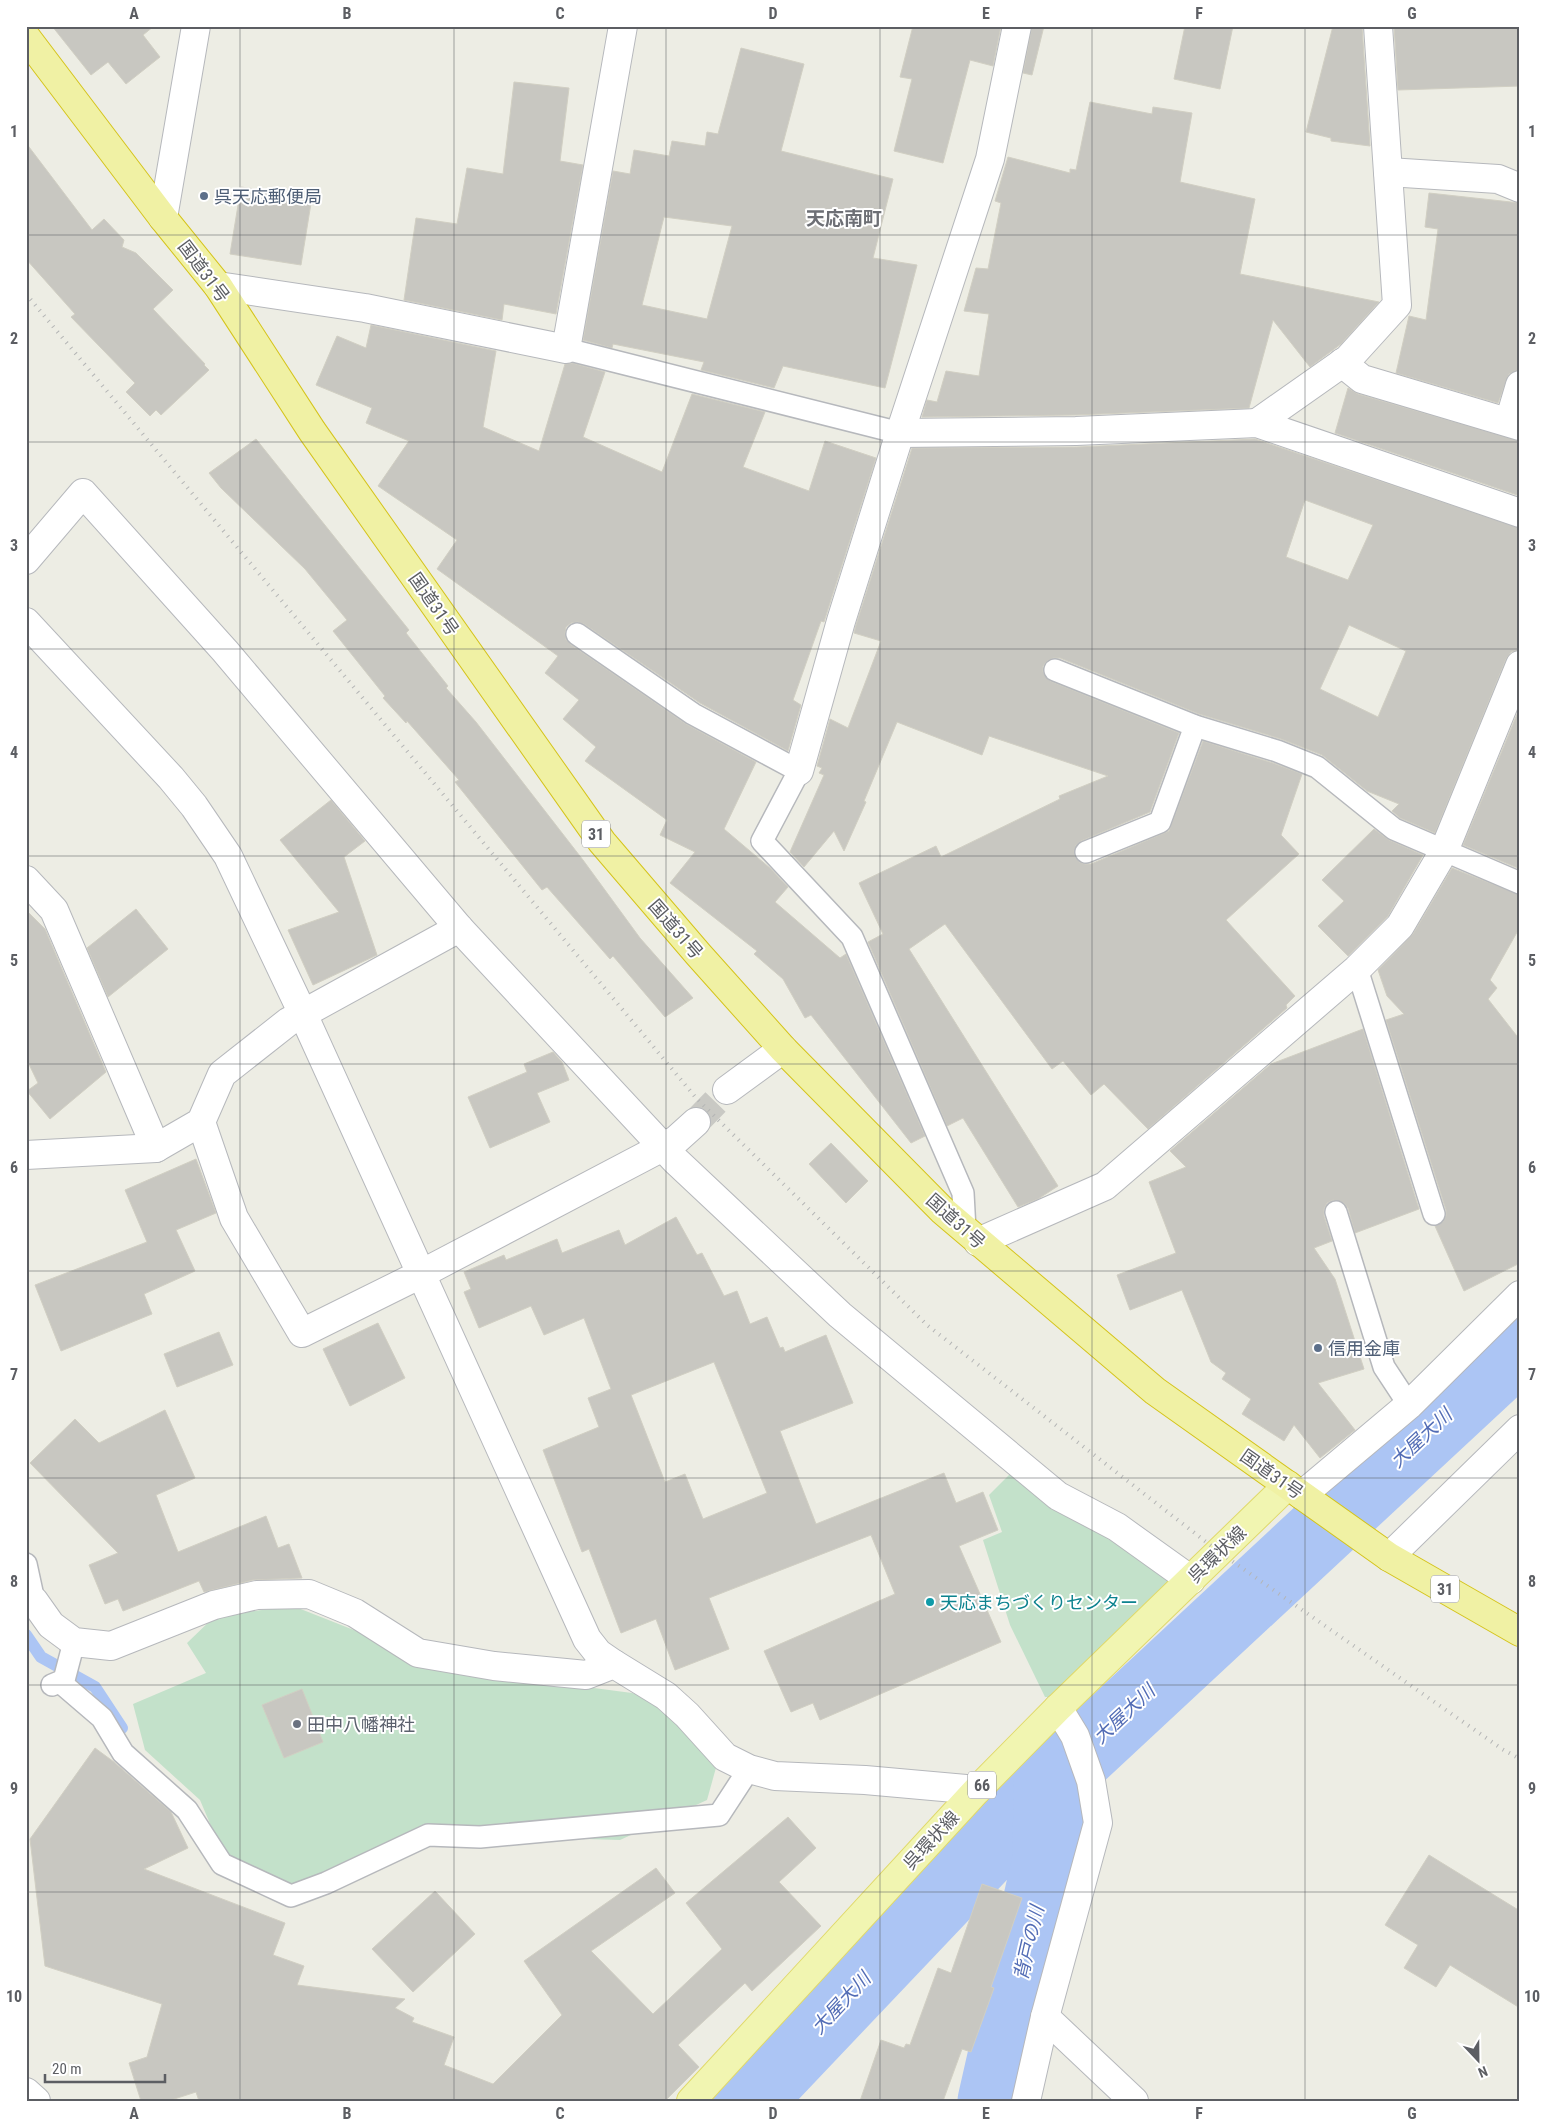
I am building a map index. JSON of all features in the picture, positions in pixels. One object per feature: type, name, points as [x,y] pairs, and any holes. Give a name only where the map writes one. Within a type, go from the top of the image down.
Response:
[{"type":"highway","name":"国道31号","points":[[26,37],[163,218],[218,286],[312,430],[602,842],[783,1049],[942,1210],[1155,1391],[1380,1550],[1520,1632]]},
{"type":"main road","name":"呉環状線","points":[[692,2101],[977,1790],[1058,1708],[1191,1580],[1300,1493]]},
{"type":"street","points":[[163,218],[196,26]]},
{"type":"street","points":[[218,286],[365,308],[566,349],[623,26]]},
{"type":"street","points":[[799,771],[841,622],[900,433],[990,159],[1017,26]]},
{"type":"street","points":[[1257,423],[1342,363],[1397,305],[1378,26]]},
{"type":"street","points":[[1388,172],[1498,179],[1520,188]]},
{"type":"street","points":[[1342,363],[1362,379],[1514,424],[1520,386]]},
{"type":"street","points":[[900,433],[1076,431],[1257,423],[1520,513]]},
{"type":"street","points":[[26,560],[83,493],[232,659],[459,928],[662,1147],[840,1315],[1058,1496],[1117,1527],[1191,1580]]},
{"type":"street","points":[[26,622],[171,778],[199,812],[228,856],[303,1014],[587,1639],[598,1654],[666,1696],[687,1715],[725,1757],[749,1769],[775,1776],[865,1780],[977,1790]]},
{"type":"street","points":[[972,1236],[1106,1186],[1357,970],[1400,926],[1444,851],[1520,665]]},
{"type":"street","points":[[26,880],[54,910],[156,1148]]},
{"type":"street","points":[[26,1155],[156,1148],[201,1122],[222,1074],[288,1022],[459,928]]},
{"type":"street","points":[[727,1090],[783,1049]]},
{"type":"street","points":[[201,1122],[234,1218],[302,1332],[421,1274],[676,1140],[696,1122]]},
{"type":"street","points":[[1300,1493],[1409,1404],[1520,1296]]},
{"type":"street","points":[[1380,1550],[1520,1429]]},
{"type":"street","points":[[30,1598],[51,1625],[74,1642],[111,1646],[214,1605],[257,1595],[309,1594],[355,1613],[418,1653],[494,1666],[586,1675],[614,1664]]},
{"type":"street","points":[[1026,2101],[1045,2017],[1098,1823],[1091,1781],[1075,1736],[1058,1708]]},
{"type":"street","points":[[1045,2017],[1134,2101]]},
{"type":"street","points":[[26,2092],[36,2101]]},
{"type":"lane","points":[[566,349],[900,433]]},
{"type":"lane","points":[[577,634],[692,714],[799,771],[762,841],[852,937],[963,1193],[972,1236]]},
{"type":"lane","points":[[1055,670],[1195,726],[1277,750],[1317,767],[1394,829],[1520,883]]},
{"type":"lane","points":[[1086,852],[1160,822],[1195,726]]},
{"type":"lane","points":[[1357,970],[1434,1214]]},
{"type":"lane","points":[[1336,1212],[1384,1367],[1409,1404]]},
{"type":"lane","points":[[26,1564],[30,1598]]},
{"type":"lane","points":[[74,1642],[64,1680],[56,1683],[102,1718],[123,1753],[187,1810],[222,1864],[290,1896],[326,1883],[428,1834],[480,1836],[719,1815],[749,1769]]},
{"type":"green space","points":[[1016,1468],[1184,1579],[1062,1697],[1045,1697],[1010,1625],[983,1540],[1002,1532],[989,1495]]},
{"type":"green space","points":[[293,1606],[364,1634],[419,1665],[632,1693],[692,1711],[724,1739],[707,1800],[620,1840],[412,1834],[326,1883],[258,1885],[222,1852],[200,1800],[145,1750],[133,1704],[206,1673],[187,1643],[215,1616]]},
{"type":"building","points":[[52,26],[154,26],[143,35],[160,57],[126,84],[108,62],[91,75]]},
{"type":"building","points":[[913,26],[1001,26],[993,66],[970,60],[943,163],[894,151],[912,79],[900,77]]},
{"type":"building","points":[[1032,26],[1044,26],[1032,75],[1023,73]]},
{"type":"building","points":[[1185,26],[1233,26],[1220,89],[1174,79]]},
{"type":"building","points":[[1333,26],[1362,26],[1370,146],[1331,141],[1331,138],[1306,132]]},
{"type":"building","points":[[1394,26],[1520,26],[1520,86],[1398,90]]},
{"type":"building","points":[[741,48],[804,64],[781,151],[893,179],[873,258],[917,265],[885,388],[783,366],[774,388],[701,370],[704,362],[613,344],[612,348],[583,340],[613,171],[630,174],[634,150],[669,156],[672,141],[705,146],[707,132],[718,134]],"holes":[[[664,217],[732,226],[707,319],[642,305]]]},
{"type":"building","points":[[514,82],[569,88],[560,161],[583,165],[556,314],[504,304],[502,320],[404,300],[416,218],[457,224],[467,168],[503,174]]},
{"type":"building","points":[[1090,102],[1152,114],[1153,107],[1192,113],[1180,182],[1255,199],[1240,274],[1379,302],[1341,344],[1310,367],[1273,320],[1249,408],[1076,415],[922,417],[927,400],[937,402],[946,371],[979,376],[989,314],[964,311],[976,268],[988,269],[1001,203],[995,201],[1008,157],[1070,173],[1070,169],[1076,170]]},
{"type":"building","points":[[26,143],[92,230],[104,219],[124,240],[122,247],[136,253],[173,290],[153,309],[209,370],[161,415],[156,410],[150,416],[126,392],[135,383],[71,317],[75,314],[26,259]]},
{"type":"building","points":[[241,187],[312,197],[301,265],[230,254]]},
{"type":"building","points":[[1429,193],[1520,203],[1520,370],[1509,374],[1498,403],[1396,373],[1409,316],[1426,320],[1438,229],[1425,227]]},
{"type":"building","points":[[371,325],[496,351],[483,427],[539,451],[565,364],[572,363],[605,372],[583,437],[662,472],[692,394],[765,412],[743,467],[809,491],[825,441],[876,458],[824,622],[821,621],[793,700],[801,705],[788,751],[700,703],[584,624],[578,622],[571,623],[566,627],[565,633],[566,640],[570,644],[686,724],[756,762],[724,829],[770,868],[788,887],[775,902],[840,958],[846,954],[925,1136],[911,1143],[811,1015],[805,1018],[783,979],[754,954],[757,951],[670,883],[695,852],[660,835],[667,820],[585,761],[596,747],[563,719],[579,700],[545,673],[558,656],[437,569],[457,540],[378,486],[409,441],[366,423],[372,408],[316,385],[337,336],[366,348]]},
{"type":"building","points":[[1348,388],[1358,394],[1520,441],[1520,496],[1335,433]]},
{"type":"building","points":[[256,439],[409,630],[406,633],[448,686],[446,688],[476,722],[583,860],[640,938],[693,998],[665,1017],[613,956],[610,959],[547,887],[542,890],[455,782],[459,780],[407,721],[406,723],[383,698],[385,696],[333,631],[347,620],[305,569],[221,488],[209,473]]},
{"type":"building","points":[[1255,439],[1520,528],[1520,650],[1511,652],[1506,659],[1435,833],[1400,818],[1392,811],[1399,804],[1367,791],[1322,755],[1281,739],[1199,714],[1060,658],[1053,658],[1047,661],[1043,666],[1043,672],[1050,681],[1179,733],[1150,812],[1081,841],[1076,845],[1074,851],[1075,857],[1079,862],[1091,864],[1169,831],[1203,741],[1302,774],[1281,835],[1299,854],[1226,920],[1295,996],[1286,1005],[1287,1008],[1148,1129],[1104,1084],[1091,1095],[1063,1061],[1052,1069],[945,924],[909,949],[1058,1186],[1038,1199],[1018,1207],[963,1118],[947,1126],[868,942],[883,934],[859,883],[936,846],[941,857],[1060,799],[1059,796],[1108,776],[989,736],[982,755],[897,722],[864,801],[866,802],[844,851],[834,831],[804,867],[790,852],[824,775],[819,773],[822,768],[817,766],[830,719],[848,728],[881,641],[854,633],[912,448],[1077,447]],"holes":[[[1305,500],[1373,525],[1348,580],[1286,557]],[[1349,625],[1406,651],[1378,717],[1320,689]]]},
{"type":"building","points":[[1520,707],[1520,869],[1463,845]]},
{"type":"building","points":[[331,800],[365,841],[344,857],[377,955],[313,985],[288,930],[339,912],[280,840]]},
{"type":"building","points":[[1374,829],[1389,840],[1423,855],[1388,916],[1348,956],[1318,926],[1344,901],[1322,880]]},
{"type":"building","points":[[1452,868],[1520,895],[1520,927],[1490,980],[1497,988],[1488,999],[1520,1040],[1520,1263],[1464,1291],[1435,1226],[1443,1222],[1446,1210],[1386,1020],[1404,1014],[1387,996],[1378,970],[1413,934]]},
{"type":"building","points":[[136,909],[168,949],[108,997],[87,948]]},
{"type":"building","points":[[26,910],[45,929],[106,1072],[50,1119],[27,1091],[38,1083],[26,1058]]},
{"type":"building","points":[[1363,1029],[1419,1209],[1355,1233],[1348,1208],[1344,1203],[1333,1200],[1327,1203],[1324,1209],[1324,1216],[1332,1241],[1314,1248],[1335,1279],[1364,1369],[1318,1383],[1355,1430],[1320,1458],[1294,1425],[1284,1441],[1242,1414],[1251,1399],[1222,1379],[1226,1373],[1211,1362],[1182,1290],[1130,1310],[1117,1275],[1176,1253],[1149,1182],[1186,1167],[1170,1151],[1271,1064]]},
{"type":"building","points":[[553,1052],[562,1062],[569,1080],[537,1093],[550,1122],[490,1148],[468,1097],[527,1072],[524,1064]]},
{"type":"building","points":[[831,1143],[868,1181],[846,1203],[809,1164]]},
{"type":"building","points":[[196,1159],[216,1213],[176,1230],[195,1271],[144,1294],[152,1314],[61,1351],[35,1285],[147,1242],[125,1190]]},
{"type":"building","points":[[676,1217],[697,1255],[702,1253],[724,1296],[737,1291],[750,1324],[767,1317],[780,1348],[783,1347],[785,1352],[826,1335],[853,1403],[780,1431],[816,1524],[944,1473],[956,1503],[983,1492],[998,1530],[959,1546],[1001,1642],[820,1720],[813,1703],[791,1712],[764,1651],[895,1594],[871,1535],[709,1598],[729,1649],[675,1670],[656,1619],[621,1633],[589,1549],[582,1552],[543,1450],[599,1427],[588,1398],[611,1389],[584,1318],[544,1335],[531,1306],[479,1328],[464,1292],[471,1289],[464,1272],[504,1255],[506,1260],[557,1239],[562,1253],[619,1230],[625,1245]],"holes":[[[714,1362],[767,1493],[703,1519],[685,1474],[665,1482],[631,1395]]]},
{"type":"building","points":[[378,1323],[405,1378],[350,1406],[323,1349]]},
{"type":"building","points":[[219,1332],[233,1365],[177,1387],[164,1354]]},
{"type":"building","points":[[165,1410],[195,1478],[156,1495],[178,1552],[266,1516],[278,1548],[289,1544],[302,1578],[253,1580],[204,1592],[199,1581],[123,1611],[118,1599],[105,1604],[89,1565],[118,1553],[30,1463],[75,1419],[99,1443]]},
{"type":"building","points":[[302,1689],[323,1742],[284,1758],[262,1705]]},
{"type":"building","points":[[95,1748],[114,1762],[171,1812],[188,1848],[144,1869],[285,1923],[273,1955],[304,1966],[297,1985],[405,1999],[395,2008],[414,2018],[412,2022],[454,2037],[444,2065],[493,2084],[562,2015],[524,1961],[656,1868],[675,1893],[591,1951],[653,2014],[722,1949],[686,1903],[788,1817],[816,1848],[779,1882],[821,1926],[752,1991],[745,1983],[678,2045],[699,2067],[665,2101],[199,2101],[196,2092],[168,2101],[141,2101],[129,2063],[147,2057],[162,2004],[45,1966],[30,1839]]},
{"type":"building","points":[[1429,1855],[1520,1911],[1520,2008],[1450,1965],[1436,1987],[1404,1968],[1418,1945],[1385,1925]]},
{"type":"building","points":[[982,1884],[1022,1898],[991,1987],[994,1988],[971,2052],[962,2049],[943,2101],[860,2101],[881,2040],[904,2048],[906,2044],[910,2045],[938,1968],[951,1973]]},
{"type":"building","points":[[435,1891],[475,1934],[413,1992],[372,1949]]},
{"type":"waterway","name":"大屋大川","points":[[748,2101],[1049,1784],[1520,1346]]},
{"type":"waterway","points":[[26,1635],[41,1657],[95,1687],[122,1728]]},
{"type":"waterway","name":"背戸の川","points":[[993,2101],[1048,1859],[1049,1784]]},
{"type":"tunnel","points":[[696,1122],[727,1090]]},
{"type":"railway","points":[[26,294],[697,1099],[927,1325],[1219,1552],[1502,1749],[1520,1759]]},
{"type":"place","name":"呉天応郵便局","points":[[204,196]]},
{"type":"place","name":"信用金庫","points":[[1318,1348]]},
{"type":"place","name":"天応まちづくりセンター","points":[[930,1602]]},
{"type":"place","name":"田中八幡神社","points":[[297,1724]]},
{"type":"district","name":"天応南町","points":[[844,218]]}]
